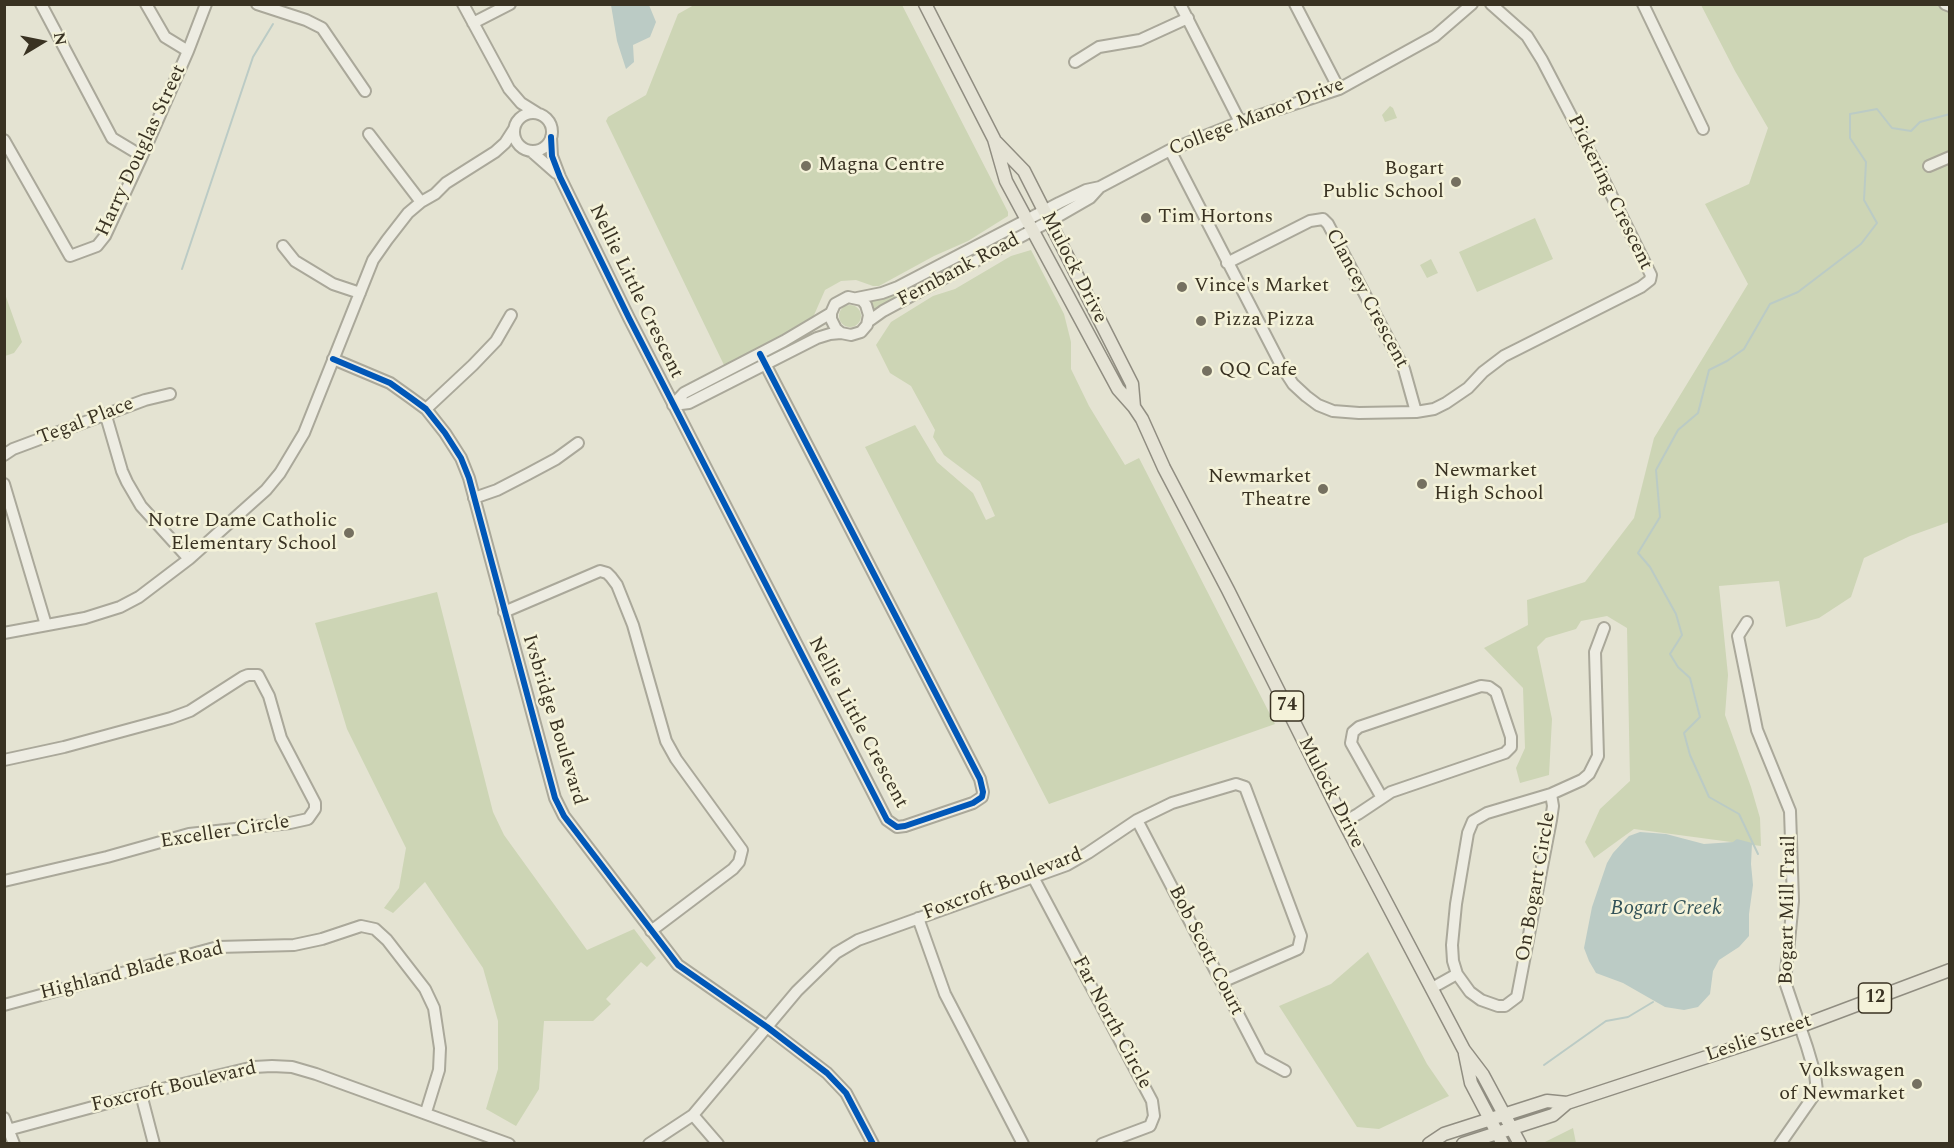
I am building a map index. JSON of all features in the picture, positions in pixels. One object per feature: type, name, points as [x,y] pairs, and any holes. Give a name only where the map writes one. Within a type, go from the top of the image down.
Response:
[{"type":"main road","name":"Mulock Drive","points":[[926,4],[994,139],[1006,181],[1118,389],[1134,407],[1344,822],[1464,1050],[1483,1075],[1520,1143]]},
{"type":"main road","name":"Mulock Drive","points":[[994,139],[1024,171],[1132,384],[1134,407]]},
{"type":"main road","name":"Leslie Street","points":[[1429,1143],[1444,1134],[1547,1101],[1567,1102],[1801,1026],[1950,970]]},
{"type":"main road","name":"Mulock Drive","points":[[1464,1050],[1471,1083],[1500,1138]]},
{"type":"main road","name":"Leslie Street","points":[[1463,1143],[1500,1138],[1512,1128],[1553,1115],[1567,1102]]},
{"type":"street","points":[[41,4],[112,138],[142,156]]},
{"type":"street","points":[[146,4],[165,37],[188,51]]},
{"type":"street","name":"Harry Douglas Street","points":[[4,140],[70,256],[97,246],[105,236],[142,156],[206,4]]},
{"type":"street","points":[[257,4],[306,20],[322,28],[365,91]]},
{"type":"street","points":[[463,4],[509,89],[515,108],[516,142],[528,150]]},
{"type":"street","points":[[473,24],[510,4]]},
{"type":"street","points":[[1180,4],[1240,122]]},
{"type":"street","points":[[1295,4],[1339,89]]},
{"type":"street","name":"College Manor Drive","points":[[1047,216],[1090,198],[1100,187],[1170,150],[1240,122],[1339,89],[1435,36],[1472,4]]},
{"type":"street","name":"Pickering Crescent","points":[[1170,150],[1227,263],[1293,384],[1318,405],[1333,411],[1359,414],[1434,409],[1468,388],[1483,372],[1504,356],[1641,287],[1650,280],[1651,275],[1593,156],[1542,60],[1527,36],[1491,4]]},
{"type":"street","points":[[1643,4],[1703,129]]},
{"type":"street","points":[[1945,4],[1950,6]]},
{"type":"street","points":[[1074,62],[1099,47],[1140,40],[1188,18]]},
{"type":"street","points":[[495,152],[545,147],[551,137],[550,123],[545,117],[521,103],[509,89]]},
{"type":"street","points":[[4,633],[85,618],[120,607],[155,586],[189,559],[266,490],[280,473],[304,433],[373,260],[396,227],[421,202],[435,194],[446,183],[495,152],[505,143],[524,115],[537,113]]},
{"type":"street","points":[[369,134],[421,202]]},
{"type":"street","name":"Nellie Little Crescent","points":[[551,137],[552,156],[560,177],[673,405],[887,820],[897,827],[905,826],[973,803],[982,797],[980,779],[760,354]]},
{"type":"street","name":"Nellie Little Crescent","points":[[528,150],[560,177]]},
{"type":"street","points":[[1929,166],[1950,157]]},
{"type":"street","name":"Fernbank Road","points":[[868,321],[1047,216]]},
{"type":"street","name":"Clancey Crescent","points":[[1227,263],[1310,221],[1323,219],[1328,224],[1404,369],[1416,411]]},
{"type":"street","name":"Fernbank Road","points":[[856,298],[882,293],[1030,225]]},
{"type":"street","points":[[283,246],[294,261],[333,284],[360,293]]},
{"type":"street","points":[[848,297],[856,298],[866,304],[868,321],[864,328],[856,334],[841,333],[818,338],[689,403],[673,405],[684,393],[812,326],[831,313],[839,300],[848,297]]},
{"type":"street","points":[[831,313],[833,324],[841,333]]},
{"type":"street","points":[[426,409],[496,341],[511,315]]},
{"type":"street","name":"Ivsbridge Boulevard","points":[[333,359],[390,383],[426,409],[461,458],[474,498],[555,798],[564,816],[678,965],[767,1027],[827,1073],[846,1093],[873,1143]]},
{"type":"street","name":"Tegal Place","points":[[4,455],[145,400],[170,394]]},
{"type":"street","points":[[106,416],[127,482],[141,506],[189,559]]},
{"type":"street","points":[[474,498],[497,490],[528,474],[556,459],[578,443]]},
{"type":"street","points":[[4,484],[46,625]]},
{"type":"street","points":[[504,612],[600,571],[607,573],[617,585],[633,625],[666,741],[676,759],[742,850],[739,862],[733,869],[651,931]]},
{"type":"street","name":"Bogart Mill Trail","points":[[1748,622],[1738,636],[1757,730],[1790,811],[1793,901],[1785,982],[1801,1026],[1815,1074],[1817,1091],[1780,1143]]},
{"type":"street","points":[[1551,794],[1582,780],[1589,774],[1598,756],[1595,652],[1604,628]]},
{"type":"street","name":"Exceller Circle","points":[[4,760],[64,747],[171,718],[190,711],[243,677],[258,675],[269,696],[281,738],[315,803],[315,809],[308,819],[189,834],[107,857],[4,881]]},
{"type":"street","points":[[1344,822],[1382,798],[1391,792],[1505,753],[1511,747],[1511,737],[1496,692],[1489,687],[1481,686],[1359,727],[1353,732],[1351,743],[1382,798]]},
{"type":"street","name":"Foxcroft Boulevard","points":[[649,1143],[693,1115],[797,991],[836,953],[858,940],[1080,858],[1137,820],[1172,803],[1236,784],[1245,787],[1301,936],[1298,949],[1222,982]]},
{"type":"street","name":"On Bogart Circle","points":[[1551,794],[1553,806],[1551,820],[1517,997],[1505,1006],[1491,1004],[1470,992],[1457,974],[1452,945],[1456,904],[1468,833],[1473,822],[1497,809],[1551,794]]},
{"type":"street","name":"Bob Scott Court","points":[[1137,820],[1261,1058],[1285,1071]]},
{"type":"street","name":"Far North Circle","points":[[1033,877],[1152,1101],[1154,1116],[1150,1126],[1102,1143]]},
{"type":"street","points":[[918,918],[945,994],[1023,1143]]},
{"type":"street","name":"Highland Blade Road","points":[[4,1005],[218,948],[294,945],[322,939],[361,926],[375,929],[387,940],[425,989],[434,1008],[440,1048],[439,1070],[426,1112]]},
{"type":"street","points":[[1432,988],[1457,974]]},
{"type":"street","name":"Foxcroft Boulevard","points":[[7,1130],[141,1094],[254,1068],[272,1066],[316,1074],[509,1143]]},
{"type":"street","points":[[141,1094],[154,1143]]},
{"type":"street","points":[[693,1115],[718,1143]]},
{"type":"street","points":[[4,1118],[14,1143]]},
{"type":"green space","name":"Magna Centre","points":[[694,5],[902,5],[1008,216],[968,241],[934,256],[879,286],[856,280],[841,281],[825,290],[811,322],[724,365],[606,121],[608,117],[646,95],[678,14]]},
{"type":"green space","points":[[1701,5],[1949,5],[1949,522],[1910,536],[1864,558],[1851,597],[1819,618],[1786,627],[1779,581],[1719,586],[1728,675],[1725,715],[1760,818],[1761,846],[1634,829],[1594,858],[1585,842],[1600,809],[1630,781],[1627,628],[1607,616],[1581,621],[1576,629],[1546,638],[1537,647],[1552,719],[1549,775],[1520,783],[1516,768],[1525,748],[1523,688],[1484,648],[1528,625],[1527,600],[1585,582],[1634,518],[1654,438],[1748,284],[1705,204],[1749,184],[1768,128]]},
{"type":"green space","points":[[1390,106],[1397,118],[1385,122],[1382,115]]},
{"type":"green space","points":[[1535,218],[1553,259],[1477,292],[1459,252]]},
{"type":"green space","points":[[1031,250],[1064,314],[1071,342],[1071,369],[1089,406],[1125,465],[1139,458],[1275,724],[1049,804],[865,447],[915,425],[937,462],[973,493],[986,520],[995,516],[980,482],[944,455],[933,437],[935,430],[911,386],[890,373],[876,345],[891,322],[933,296],[955,289],[1011,256]]},
{"type":"green space","points":[[1431,259],[1438,273],[1427,278],[1420,265]]},
{"type":"green space","points":[[945,268],[899,298],[873,312],[868,298]]},
{"type":"green space","points":[[5,294],[22,342],[14,353],[5,356]]},
{"type":"green space","points":[[850,305],[858,308],[861,316],[858,324],[850,327],[842,324],[839,316],[842,308]]},
{"type":"green space","points":[[437,592],[493,812],[504,835],[587,950],[634,929],[656,958],[647,967],[641,962],[606,999],[611,1004],[593,1021],[544,1021],[539,1089],[516,1126],[486,1109],[498,1069],[498,1021],[483,968],[425,882],[393,913],[384,908],[399,888],[406,848],[347,729],[315,623]]},
{"type":"green space","points":[[1368,952],[1427,1064],[1449,1096],[1379,1129],[1357,1127],[1279,1006],[1331,984]]},
{"type":"green space","points":[[1573,1128],[1576,1143],[1543,1143]]},
{"type":"water","points":[[611,5],[649,5],[656,22],[650,37],[633,45],[634,62],[626,69],[617,41]]},
{"type":"water","name":"Bogart Creek","points":[[1640,832],[1666,834],[1704,844],[1733,842],[1737,839],[1752,843],[1753,885],[1749,936],[1739,947],[1719,960],[1713,971],[1710,994],[1698,1007],[1684,1010],[1665,1007],[1623,983],[1596,973],[1584,948],[1592,907],[1607,863],[1629,836]]},
{"type":"waterway","points":[[182,269],[253,57],[273,24]]},
{"type":"waterway","name":"Bogart Creek","points":[[1758,854],[1739,814],[1709,797],[1690,755],[1684,733],[1700,717],[1690,678],[1678,667],[1670,654],[1682,635],[1676,614],[1650,567],[1638,553],[1660,517],[1656,470],[1678,430],[1698,413],[1709,370],[1744,349],[1770,304],[1798,292],[1861,244],[1877,223],[1864,200],[1866,162],[1850,138],[1850,114],[1877,109],[1892,128],[1911,131],[1920,122],[1950,114]]},
{"type":"waterway","name":"Bogart Creek","points":[[1544,1065],[1606,1021],[1628,1017],[1653,1002]]},
{"type":"cycle path","points":[[551,137],[552,156],[560,177],[629,318],[887,820],[897,827],[905,826],[973,803],[982,797],[980,779],[760,354]]},
{"type":"cycle path","points":[[333,359],[390,383],[426,409],[461,458],[469,478],[555,798],[564,816],[678,965],[767,1027],[827,1073],[846,1093],[873,1144]]},
{"type":"place","name":"Magna Centre","points":[[806,166]]},
{"type":"place","name":"Bogart Public School","points":[[1456,182]]},
{"type":"place","name":"Tim Hortons","points":[[1146,218]]},
{"type":"place","name":"Vince's Market","points":[[1182,287]]},
{"type":"place","name":"Pizza Pizza","points":[[1201,321]]},
{"type":"place","name":"QQ Cafe","points":[[1207,371]]},
{"type":"place","name":"Newmarket High School","points":[[1422,484]]},
{"type":"place","name":"Newmarket Theatre","points":[[1323,489]]},
{"type":"place","name":"Notre Dame Catholic Elementary School","points":[[349,533]]},
{"type":"place","name":"Volkswagen of Newmarket","points":[[1917,1084]]}]
